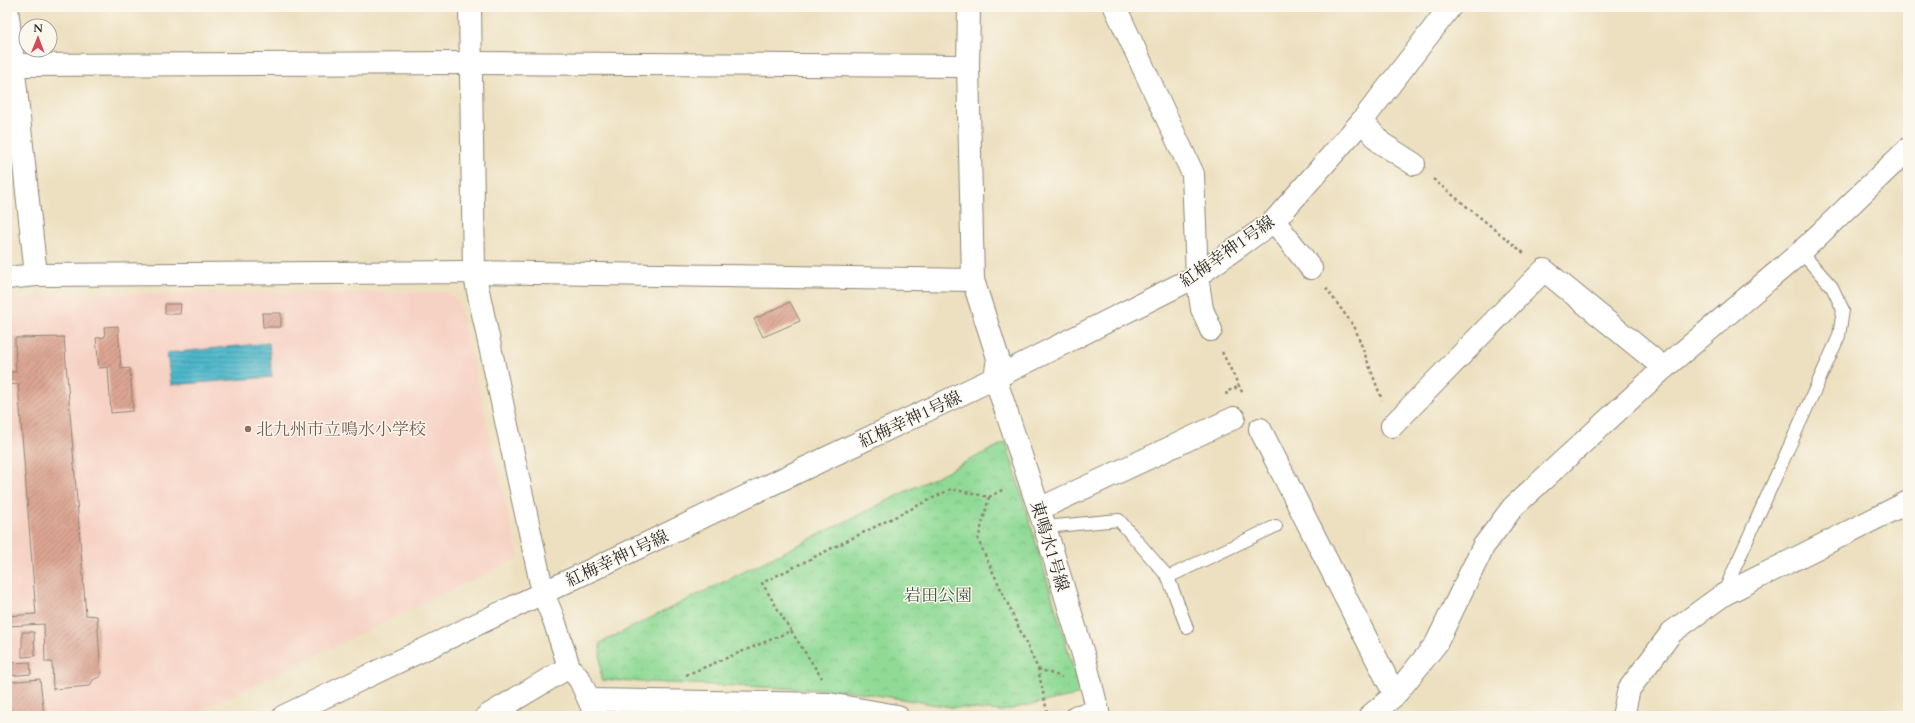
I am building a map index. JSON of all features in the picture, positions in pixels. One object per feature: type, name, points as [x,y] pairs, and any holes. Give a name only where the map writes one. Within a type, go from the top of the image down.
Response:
[{"type":"street","points":[[7,7],[36,275]]},
{"type":"street","points":[[470,7],[474,272],[543,593],[554,620],[569,667],[580,680],[593,708],[829,704],[898,716]]},
{"type":"street","points":[[969,7],[968,66],[973,280],[998,358],[995,378]]},
{"type":"street","points":[[1116,7],[1193,174],[1198,276],[1202,309],[1211,330]]},
{"type":"street","name":"紅梅幸神1号線","points":[[284,716],[995,378],[1198,276],[1274,221],[1362,121],[1450,7]]},
{"type":"street","points":[[14,65],[471,63],[968,66]]},
{"type":"street","points":[[1362,121],[1381,143],[1414,164]]},
{"type":"street","points":[[1370,716],[1395,695],[1436,644],[1484,547],[1513,507],[1664,368],[1801,252],[1908,149]]},
{"type":"street","points":[[1274,221],[1311,268]]},
{"type":"street","points":[[1392,426],[1544,270],[1664,368]]},
{"type":"street","points":[[7,278],[36,275],[474,272],[973,280]]},
{"type":"street","name":"東鳴水1号線","points":[[995,378],[1042,518],[1086,664],[1092,715]]},
{"type":"street","points":[[1042,518],[1234,418]]},
{"type":"street","points":[[1260,429],[1395,695]]},
{"type":"street","points":[[1623,716],[1629,689],[1672,632],[1723,595],[1908,502]]},
{"type":"street","points":[[487,716],[569,667]]},
{"type":"lane","points":[[1723,595],[1839,336],[1842,310],[1832,287],[1801,252]]},
{"type":"lane","points":[[1042,518],[1119,520],[1168,577],[1188,628]]},
{"type":"lane","points":[[1168,577],[1276,526]]},
{"type":"path","points":[[1414,164],[1544,270]]},
{"type":"path","points":[[1311,268],[1355,328],[1392,426]]},
{"type":"path","points":[[1211,330],[1260,429]]},
{"type":"path","points":[[829,704],[827,686],[762,583],[951,489],[990,497],[1028,475]]},
{"type":"path","points":[[990,497],[978,540],[1038,669],[1048,716]]},
{"type":"path","points":[[685,675],[791,631]]},
{"type":"shaded area","name":"北九州市立鳴水小学校","points":[[447,292],[458,300],[519,558],[189,716],[7,716],[7,300],[65,294]]},
{"type":"green space","name":"岩田公園","points":[[1006,442],[1081,694],[1001,711],[951,707],[851,691],[601,680],[600,643]]},
{"type":"water","points":[[269,343],[272,377],[171,385],[167,353]]},
{"type":"building","points":[[790,302],[800,321],[763,337],[754,319]]},
{"type":"building","points":[[165,304],[181,304],[180,314],[165,314]]},
{"type":"building","points":[[262,313],[281,313],[281,327],[263,327]]},
{"type":"building","points":[[118,326],[121,369],[130,368],[133,411],[111,413],[108,367],[99,368],[96,338],[105,337],[104,327]]},
{"type":"building","points":[[64,337],[86,615],[97,616],[101,676],[93,680],[90,686],[53,689],[52,662],[45,662],[44,624],[7,626],[7,616],[36,614],[18,384],[7,385],[7,372],[16,372],[15,338]]},
{"type":"building","points":[[22,632],[34,632],[35,656],[22,657]]},
{"type":"building","points":[[30,662],[31,674],[7,676],[7,663]]},
{"type":"building","points":[[40,679],[44,716],[7,716],[7,682]]},
{"type":"place","name":"北九州市立鳴水小学校","points":[[248,429]]}]
